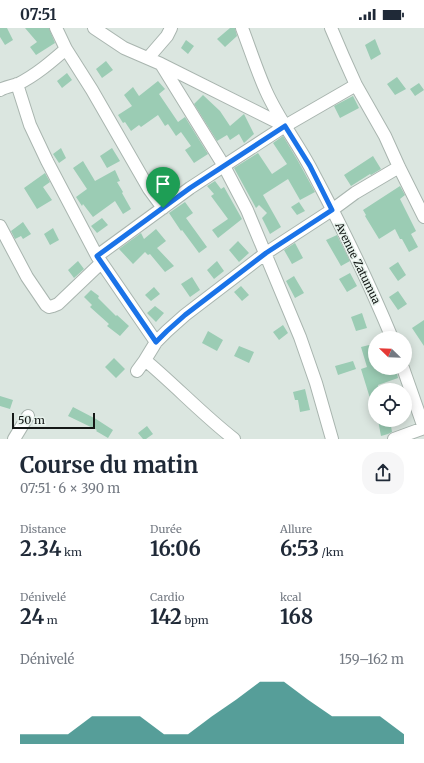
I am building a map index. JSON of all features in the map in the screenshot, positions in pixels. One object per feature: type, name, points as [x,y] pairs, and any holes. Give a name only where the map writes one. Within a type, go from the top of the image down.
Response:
[{"type":"street","points":[[56,28],[66,49],[92,90],[148,189],[163,208]]},
{"type":"street","points":[[94,28],[124,48],[161,64],[285,126]]},
{"type":"street","points":[[148,58],[167,36],[171,28]]},
{"type":"street","name":"Avenue Zatumua","points":[[242,28],[266,91],[285,126],[310,166],[357,259],[389,331]]},
{"type":"street","points":[[331,28],[356,85],[385,136],[424,217]]},
{"type":"street","points":[[0,90],[17,84],[51,62],[66,49]]},
{"type":"street","points":[[161,64],[224,166],[247,210],[300,337],[332,439]]},
{"type":"street","points":[[17,84],[30,125],[47,161],[99,260],[156,342]]},
{"type":"street","points":[[0,226],[27,277],[46,305],[49,307],[53,306],[58,304],[99,260],[163,208],[285,126],[356,85]]},
{"type":"street","points":[[137,371],[156,342],[185,315],[266,253],[332,210],[355,193],[399,167]]},
{"type":"street","points":[[145,360],[215,424],[234,439]]},
{"type":"street","points":[[394,439],[424,428],[405,375]]},
{"type":"street","points":[[14,439],[28,416]]},
{"type":"building","points":[[0,28],[7,28],[13,40],[5,45],[0,37]]},
{"type":"building","points":[[25,28],[49,28],[55,43],[36,55],[30,47],[37,42]]},
{"type":"building","points":[[230,28],[235,28],[237,36],[225,47],[217,39]]},
{"type":"building","points":[[375,39],[381,54],[371,60],[365,45]]},
{"type":"building","points":[[186,40],[194,46],[188,54],[181,48]]},
{"type":"building","points":[[106,61],[113,70],[102,78],[96,69]]},
{"type":"building","points":[[67,73],[72,80],[62,88],[57,81]]},
{"type":"building","points":[[397,77],[406,89],[395,95],[387,84]]},
{"type":"building","points":[[158,81],[165,89],[159,94],[178,122],[185,117],[208,154],[194,163],[185,150],[191,146],[181,132],[176,136],[168,124],[165,126],[158,115],[141,127],[139,125],[131,131],[118,115],[132,106],[124,95],[133,87],[139,96]]},
{"type":"building","points":[[419,83],[424,90],[415,96],[410,89]]},
{"type":"building","points":[[203,95],[220,111],[230,126],[244,114],[254,134],[244,143],[239,134],[230,140],[227,135],[217,141],[194,104]]},
{"type":"building","points":[[353,96],[359,108],[340,118],[334,106]]},
{"type":"building","points":[[283,136],[315,192],[300,200],[288,179],[263,195],[281,227],[270,234],[262,218],[267,213],[259,205],[256,208],[234,168],[258,153],[272,174],[287,164],[273,143]]},
{"type":"building","points":[[61,148],[66,158],[59,163],[53,154]]},
{"type":"building","points":[[112,148],[120,161],[107,168],[100,156]]},
{"type":"building","points":[[373,156],[381,169],[351,186],[344,175]]},
{"type":"building","points":[[83,161],[95,181],[115,170],[120,181],[117,182],[131,209],[123,214],[115,201],[93,217],[83,204],[82,206],[76,197],[87,189],[73,168]]},
{"type":"building","points":[[45,173],[50,182],[43,187],[52,200],[37,209],[24,188]]},
{"type":"building","points":[[215,181],[221,189],[224,187],[242,219],[218,238],[212,230],[228,219],[211,196],[214,194],[207,186]]},
{"type":"building","points":[[400,186],[405,195],[400,199],[416,231],[411,234],[418,247],[409,252],[395,229],[379,239],[363,210]]},
{"type":"building","points":[[185,202],[193,213],[186,218],[207,247],[199,253],[169,213]]},
{"type":"building","points":[[299,202],[305,211],[297,215],[291,207]]},
{"type":"building","points":[[102,218],[108,225],[97,233],[91,226]]},
{"type":"building","points":[[23,222],[31,234],[23,239],[21,236],[15,239],[11,231]]},
{"type":"building","points":[[53,228],[59,240],[50,245],[44,234]]},
{"type":"building","points":[[156,229],[166,241],[157,248],[174,266],[165,272],[150,254],[148,255],[145,252],[133,264],[119,249],[141,233],[144,239]]},
{"type":"building","points":[[337,235],[350,261],[341,266],[326,240]]},
{"type":"building","points":[[238,241],[249,253],[239,262],[229,250]]},
{"type":"building","points":[[295,243],[303,258],[292,264],[284,250]]},
{"type":"building","points":[[78,261],[84,269],[74,278],[68,270]]},
{"type":"building","points":[[217,261],[224,271],[214,279],[207,270]]},
{"type":"building","points":[[398,262],[406,275],[398,281],[389,268]]},
{"type":"building","points":[[350,273],[357,286],[347,292],[339,279]]},
{"type":"building","points":[[294,276],[304,293],[295,298],[286,281]]},
{"type":"building","points":[[192,277],[200,290],[190,297],[181,284]]},
{"type":"building","points":[[241,286],[249,295],[242,301],[234,292]]},
{"type":"building","points":[[154,287],[160,294],[151,301],[145,295]]},
{"type":"building","points":[[91,290],[99,296],[98,298],[116,316],[117,315],[129,326],[120,336],[107,326],[109,324],[90,307],[92,305],[84,297]]},
{"type":"building","points":[[398,291],[407,304],[398,310],[389,297]]},
{"type":"building","points":[[155,306],[164,313],[156,322],[147,313]]},
{"type":"building","points":[[362,313],[367,328],[356,331],[351,317]]},
{"type":"building","points":[[424,320],[424,346],[412,328]]},
{"type":"building","points":[[283,325],[288,333],[279,340],[273,332]]},
{"type":"building","points":[[208,331],[223,340],[217,351],[202,343]]},
{"type":"building","points":[[368,345],[368,375],[397,375],[398,378],[384,383],[368,383],[368,392],[361,369],[367,367],[361,347]]},
{"type":"building","points":[[239,346],[254,352],[249,363],[234,356]]},
{"type":"building","points":[[114,358],[125,369],[116,378],[105,367]]},
{"type":"building","points":[[353,361],[356,369],[338,375],[335,366]]},
{"type":"building","points":[[305,389],[310,410],[300,412],[298,400],[295,400],[293,392]]},
{"type":"building","points":[[0,396],[13,400],[10,409],[0,406]]},
{"type":"building","points":[[73,407],[113,430],[108,438],[96,431],[97,430],[68,416]]},
{"type":"building","points":[[147,426],[153,434],[146,439],[143,439],[138,433]]},
{"type":"building","points":[[379,427],[391,427],[392,432],[381,436]]},
{"type":"route","points":[[285,126],[310,166],[332,210],[266,253],[185,315],[156,342],[97,256],[163,208],[190,188],[285,126]]}]
